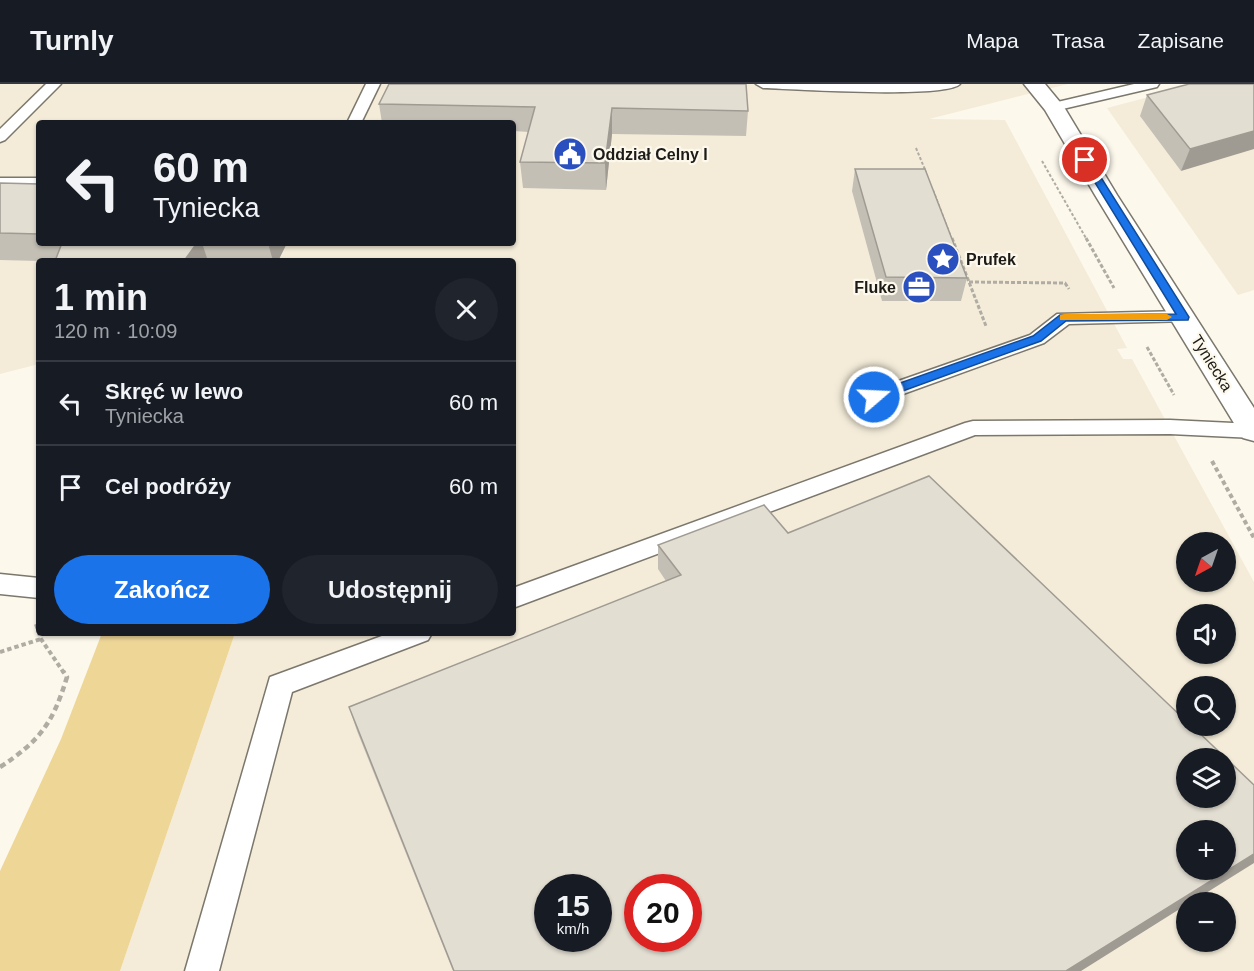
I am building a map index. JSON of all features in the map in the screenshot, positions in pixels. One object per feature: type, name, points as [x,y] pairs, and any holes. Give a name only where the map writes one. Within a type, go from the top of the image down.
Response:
[{"type":"street","name":"Tyniecka","points":[[1034,84],[1054,107],[1254,431]]},
{"type":"lane","points":[[355,120],[373,84]]},
{"type":"lane","points":[[763,84],[908,88],[953,84]]},
{"type":"lane","points":[[1054,107],[1152,84]]},
{"type":"lane","points":[[0,137],[54,88]]},
{"type":"lane","points":[[0,183],[36,183]]},
{"type":"lane","points":[[874,397],[1037,339],[1064,318],[1184,317]]},
{"type":"lane","points":[[516,597],[973,428],[1170,427],[1254,431]]},
{"type":"lane","points":[[0,584],[36,588]]},
{"type":"lane","points":[[202,971],[280,685],[411,636]]},
{"type":"path","points":[[916,148],[928,179]]},
{"type":"path","points":[[933,189],[997,353]]},
{"type":"path","points":[[969,282],[1065,283],[1071,294]]},
{"type":"path","points":[[0,767],[31,746],[49,721],[62,695],[67,677],[40,636]]},
{"type":"path","points":[[0,652],[41,639]]},
{"type":"shaded area","points":[[0,84],[1068,84],[929,119],[1005,120],[1127,348],[1117,349],[1123,359],[1132,359],[1227,532],[1176,532],[1176,592],[1236,592],[1236,549],[1254,582],[1254,971],[120,971],[234,636],[516,636],[516,258],[36,258],[36,365],[0,374]]},
{"type":"shaded area","points":[[1198,84],[1254,84],[1254,290],[1238,295],[1107,108]]},
{"type":"shaded area","points":[[101,636],[234,636],[120,971],[0,971],[0,871],[61,739]]},
{"type":"building","points":[[389,84],[746,84],[748,111],[612,108],[605,163],[520,162],[535,107],[379,104]]},
{"type":"building","points":[[1189,84],[1254,84],[1254,131],[1190,149],[1147,95]]},
{"type":"building","points":[[855,169],[925,169],[967,278],[886,277]]},
{"type":"building","points":[[0,183],[36,184],[36,234],[0,233]]},
{"type":"building","points":[[61,246],[195,246],[186,258],[56,258]]},
{"type":"building","points":[[929,476],[1176,711],[1176,736],[1203,736],[1215,748],[1176,748],[1176,808],[1236,808],[1236,768],[1254,785],[1254,854],[1236,865],[1236,820],[1176,820],[1176,880],[1212,880],[1193,892],[1176,892],[1176,903],[1066,971],[454,971],[349,707],[681,575],[658,545],[764,505],[788,533]]},
{"type":"slow traffic","points":[[1064,318],[1167,317]]},
{"type":"place","name":"Oddział Celny I","points":[[570,154]]},
{"type":"place","name":"Prufek","points":[[943,259]]},
{"type":"place","name":"Fluke","points":[[919,287]]},
{"type":"route","points":[[874,397],[1037,339],[1064,318],[1184,317],[1085,160]]}]
